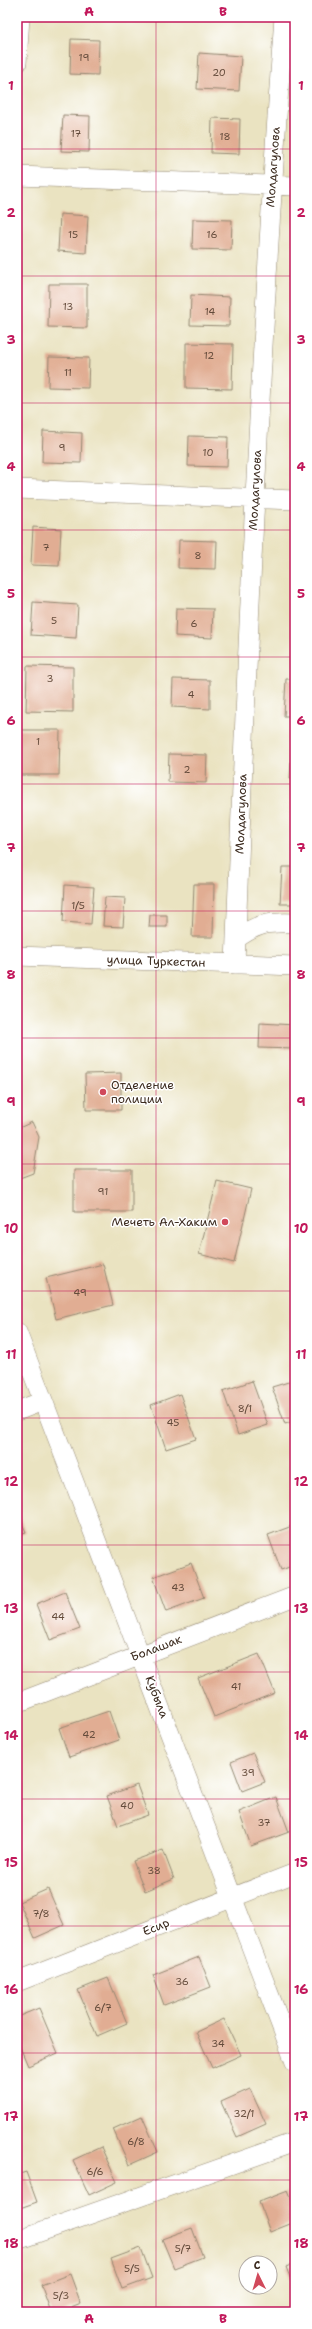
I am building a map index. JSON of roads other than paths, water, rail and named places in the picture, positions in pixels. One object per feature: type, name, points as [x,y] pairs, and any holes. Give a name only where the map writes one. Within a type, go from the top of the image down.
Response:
[{"type":"street","points":[[17,63],[20,17]]},
{"type":"street","name":"Молдагулова","points":[[235,964],[254,499],[272,185],[284,17]]},
{"type":"street","points":[[17,176],[295,186]]},
{"type":"street","points":[[17,489],[295,500]]},
{"type":"street","points":[[236,939],[256,926],[270,922],[295,922]]},
{"type":"street","name":"улица Туркестан","points":[[17,956],[295,966]]},
{"type":"street","name":"Кубыла","points":[[17,1332],[295,2062]]},
{"type":"street","points":[[17,1411],[43,1401]]},
{"type":"street","name":"Болашак","points":[[17,1703],[140,1654],[295,1596]]},
{"type":"street","name":"Есир","points":[[17,1982],[232,1896],[295,1873]]},
{"type":"street","points":[[17,2240],[295,2142]]},
{"type":"place","name":"Отделение полиции","points":[[103,1092]]},
{"type":"place","name":"Мечеть Ал-Хаким","points":[[225,1222]]}]
